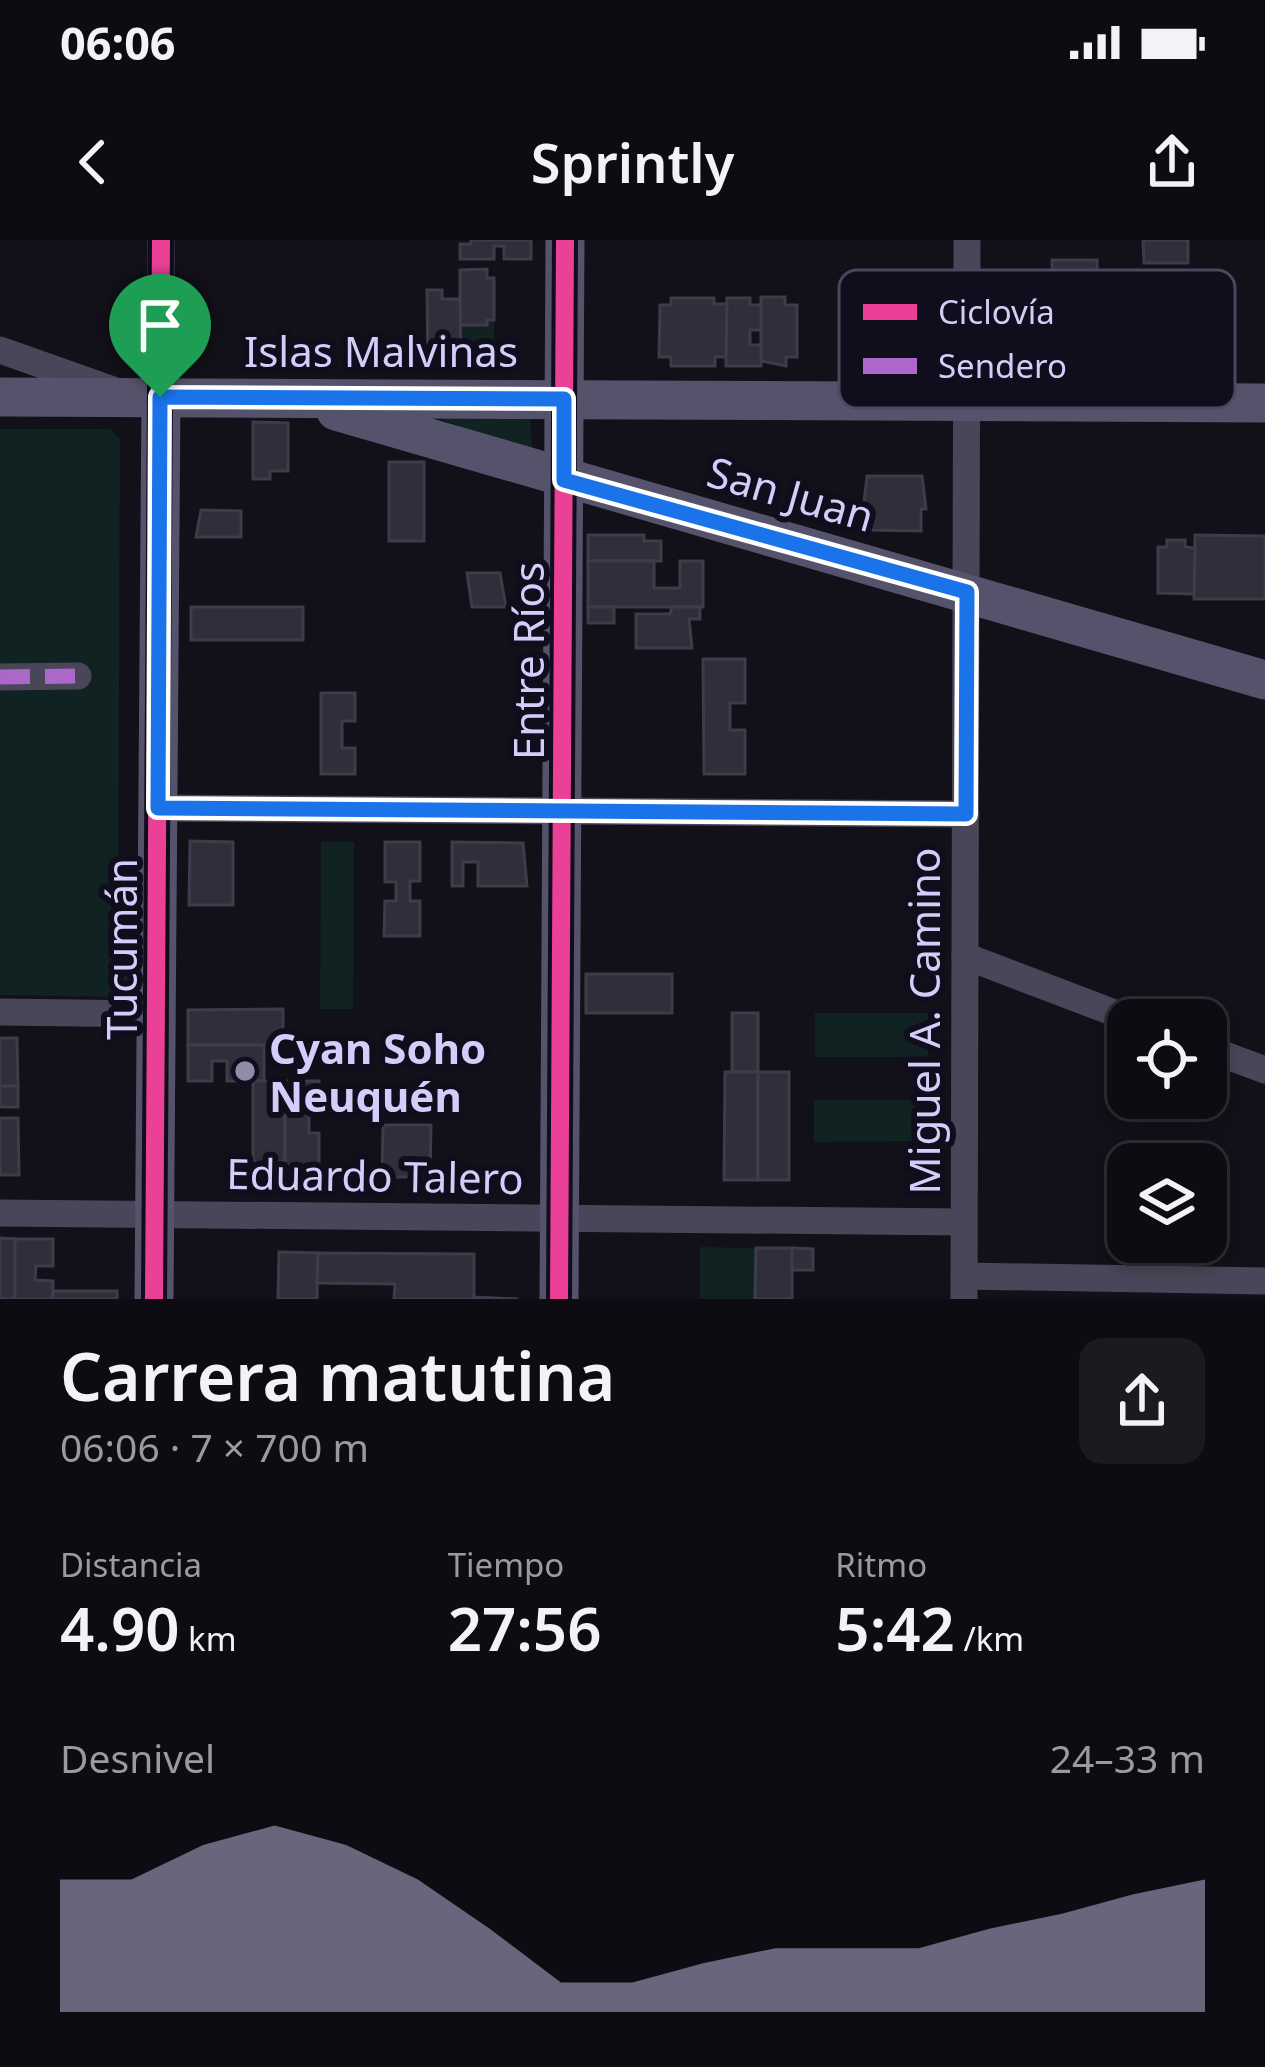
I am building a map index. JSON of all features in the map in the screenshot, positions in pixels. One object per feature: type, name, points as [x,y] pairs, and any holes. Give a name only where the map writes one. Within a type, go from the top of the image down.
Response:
[{"type":"main road","name":"Entre Ríos","points":[[559,1299],[565,240]]},
{"type":"main road","name":"Islas Malvinas","points":[[0,397],[839,400]]},
{"type":"main road","name":"Tucumán","points":[[147,397],[158,808],[154,1299]]},
{"type":"main road","name":"San Juan","points":[[291,398],[1265,680]]},
{"type":"main road","name":"Islas Malvinas","points":[[1235,403],[1265,403]]},
{"type":"street","name":"Tucumán","points":[[147,397],[161,240]]},
{"type":"street","name":"Miguel A. Camino","points":[[967,240],[967,270]]},
{"type":"street","points":[[0,350],[147,397]]},
{"type":"street","name":"Miguel A. Camino","points":[[964,1287],[968,408]]},
{"type":"street","points":[[0,676],[78,676]]},
{"type":"street","points":[[158,808],[966,814]]},
{"type":"street","points":[[965,956],[1107,1010]]},
{"type":"street","points":[[0,1012],[156,1014]]},
{"type":"street","points":[[1227,1056],[1265,1070]]},
{"type":"street","name":"Eduardo Talero","points":[[0,1213],[964,1222]]},
{"type":"street","points":[[964,1287],[1265,1281]]},
{"type":"shaded area","points":[[487,320],[494,320],[494,365],[461,365],[460,325],[486,325]]},
{"type":"shaded area","points":[[438,418],[530,419],[532,451],[527,452]]},
{"type":"shaded area","points":[[0,429],[110,429],[120,439],[118,955],[132,956],[129,988],[113,997],[0,995]]},
{"type":"shaded area","points":[[321,842],[354,842],[353,1009],[320,1009]]},
{"type":"shaded area","points":[[815,1013],[928,1013],[928,1057],[815,1057]]},
{"type":"shaded area","points":[[814,1100],[928,1100],[928,1141],[814,1142]]},
{"type":"shaded area","points":[[700,1247],[756,1248],[755,1299],[700,1299]]},
{"type":"building","points":[[471,240],[531,240],[531,259],[504,259],[504,246],[494,246],[494,259],[460,259],[460,244],[471,244]]},
{"type":"building","points":[[1143,240],[1188,240],[1188,263],[1144,263]]},
{"type":"building","points":[[1052,260],[1097,260],[1097,270],[1052,270]]},
{"type":"building","points":[[487,269],[487,278],[494,278],[494,320],[487,320],[487,325],[460,325],[460,270]]},
{"type":"building","points":[[427,290],[442,290],[442,299],[460,299],[461,365],[428,365]]},
{"type":"building","points":[[761,297],[785,297],[785,305],[797,305],[797,357],[786,357],[786,366],[761,361]]},
{"type":"building","points":[[671,298],[714,298],[714,304],[727,304],[726,357],[715,357],[715,366],[671,366],[671,357],[659,357],[660,305],[671,305]]},
{"type":"building","points":[[727,298],[750,298],[750,305],[761,305],[761,330],[750,330],[750,345],[761,345],[761,366],[726,366]]},
{"type":"building","points":[[253,422],[288,423],[288,471],[270,471],[270,479],[253,479]]},
{"type":"building","points":[[389,462],[424,462],[424,541],[389,541]]},
{"type":"building","points":[[867,476],[922,476],[926,509],[921,509],[921,531],[867,530],[867,511],[863,511]]},
{"type":"building","points":[[201,510],[241,511],[241,537],[196,537]]},
{"type":"building","points":[[588,535],[644,535],[644,541],[661,541],[661,561],[588,561]]},
{"type":"building","points":[[1195,535],[1265,536],[1265,599],[1194,599]]},
{"type":"building","points":[[1167,540],[1185,540],[1185,547],[1195,548],[1194,594],[1158,593],[1158,547],[1167,547]]},
{"type":"building","points":[[588,561],[654,561],[654,588],[680,588],[680,561],[703,561],[703,607],[588,607]]},
{"type":"building","points":[[467,573],[500,573],[506,607],[472,607]]},
{"type":"building","points":[[191,607],[303,607],[303,640],[191,640]]},
{"type":"building","points":[[588,607],[614,607],[614,623],[588,623]]},
{"type":"building","points":[[672,607],[700,607],[700,619],[689,619],[692,648],[636,648],[636,614],[670,614]]},
{"type":"building","points":[[703,659],[745,659],[745,703],[730,703],[730,730],[745,730],[745,774],[704,774]]},
{"type":"building","points":[[321,693],[355,693],[355,721],[342,721],[342,748],[355,748],[355,774],[321,774]]},
{"type":"building","points":[[190,841],[233,842],[233,905],[189,905]]},
{"type":"building","points":[[385,842],[420,842],[420,881],[410,881],[410,901],[420,901],[420,936],[384,936],[385,901],[396,901],[396,882],[385,882]]},
{"type":"building","points":[[452,842],[523,843],[527,886],[478,886],[478,862],[463,862],[463,886],[452,886]]},
{"type":"building","points":[[586,974],[672,974],[672,1013],[586,1013]]},
{"type":"building","points":[[283,1009],[283,1045],[188,1045],[188,1010]]},
{"type":"building","points":[[732,1013],[758,1013],[758,1072],[732,1072]]},
{"type":"building","points":[[0,1038],[17,1038],[18,1086],[0,1086]]},
{"type":"building","name":"Cyan Soho Neuquén","points":[[188,1045],[264,1045],[264,1081],[227,1081],[227,1061],[212,1061],[212,1081],[188,1081]]},
{"type":"building","points":[[725,1072],[758,1072],[758,1180],[724,1180]]},
{"type":"building","points":[[758,1072],[789,1072],[789,1180],[758,1180]]},
{"type":"building","points":[[253,1081],[285,1081],[285,1159],[269,1176],[253,1159]]},
{"type":"building","points":[[285,1081],[319,1081],[319,1115],[309,1115],[309,1133],[319,1133],[319,1176],[285,1176]]},
{"type":"building","points":[[0,1086],[18,1086],[18,1107],[0,1107]]},
{"type":"building","points":[[0,1118],[18,1118],[19,1175],[0,1175]]},
{"type":"building","points":[[383,1125],[431,1125],[430,1177],[382,1177]]},
{"type":"building","points":[[0,1238],[15,1239],[15,1299],[0,1299]]},
{"type":"building","points":[[15,1239],[53,1239],[53,1266],[36,1266],[35,1280],[53,1281],[53,1299],[15,1299]]},
{"type":"building","points":[[756,1248],[792,1248],[792,1299],[755,1299]]},
{"type":"building","points":[[792,1248],[813,1249],[813,1270],[792,1270]]},
{"type":"building","points":[[279,1252],[318,1253],[317,1299],[278,1299]]},
{"type":"building","points":[[318,1253],[474,1254],[474,1297],[518,1299],[394,1299],[395,1284],[317,1283]]},
{"type":"building","points":[[53,1291],[117,1291],[117,1299],[53,1299]]},
{"type":"marked path","points":[[0,677],[78,676]]},
{"type":"cycle path","points":[[154,1299],[161,240]]},
{"type":"cycle path","points":[[559,1299],[565,240]]},
{"type":"place","name":"Cyan Soho Neuquén","points":[[245,1071]]},
{"type":"route","points":[[160,397],[564,399],[564,480],[967,592],[966,814],[158,808],[160,397]]}]
